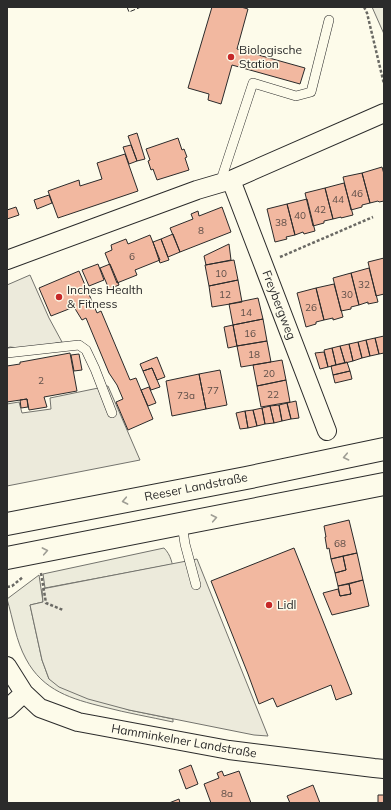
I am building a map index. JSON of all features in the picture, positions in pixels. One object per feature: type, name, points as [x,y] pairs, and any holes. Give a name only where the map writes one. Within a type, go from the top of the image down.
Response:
[{"type":"main road","name":"Reeser Landstraße","points":[[7,524],[246,478],[384,449]]},
{"type":"main road","points":[[7,558],[384,484]]},
{"type":"street","points":[[7,260],[197,190],[226,182],[384,113]]},
{"type":"street","name":"Freybergweg","points":[[226,182],[263,264],[327,431]]},
{"type":"street","name":"Hamminkelner Landstraße","points":[[7,666],[24,693],[40,708],[78,722],[228,750],[384,769]]},
{"type":"street","points":[[7,709],[24,693]]},
{"type":"lane","points":[[226,182],[253,82],[296,96],[311,92],[329,20]]},
{"type":"lane","points":[[7,354],[79,345],[86,350],[112,413]]},
{"type":"lane","points":[[182,524],[185,544],[196,585]]},
{"type":"path","points":[[364,7],[367,13],[384,84]]},
{"type":"path","points":[[263,264],[373,217]]},
{"type":"path","points":[[40,568],[46,603],[63,610]]},
{"type":"shaded area","points":[[372,7],[384,7],[384,34]]},
{"type":"shaded area","points":[[30,275],[49,318],[62,342],[27,349],[7,348],[7,285]]},
{"type":"shaded area","points":[[108,386],[140,460],[7,486],[7,404],[19,402],[22,413],[51,409],[50,398]]},
{"type":"shaded area","points":[[164,548],[170,556],[174,572],[168,565],[45,588],[43,574]]},
{"type":"shaded area","points":[[197,559],[268,736],[254,735],[129,710],[88,699],[59,687],[49,679],[42,660],[30,605],[43,602],[42,589]]},
{"type":"shaded area","points":[[39,575],[43,602],[30,605],[42,660],[49,679],[129,710],[173,719],[173,722],[81,701],[59,692],[41,679],[33,670],[23,652],[17,637],[7,599]]},
{"type":"building","name":"Biologische Station","points":[[212,7],[241,7],[248,9],[237,49],[305,68],[300,84],[232,65],[221,104],[208,100],[209,94],[188,88]]},
{"type":"building","points":[[137,133],[145,159],[137,161],[128,136]]},
{"type":"building","points":[[178,138],[182,150],[184,149],[187,157],[185,158],[189,170],[157,180],[153,169],[151,170],[148,161],[150,160],[146,149]]},
{"type":"building","points":[[131,145],[137,161],[129,164],[123,147]]},
{"type":"building","points":[[125,154],[138,191],[58,218],[48,191],[79,180],[80,186],[102,179],[97,163]]},
{"type":"building","points":[[382,167],[384,174],[384,201],[370,203],[362,173]]},
{"type":"building","points":[[362,173],[370,203],[351,210],[343,177]]},
{"type":"building","points":[[344,183],[353,215],[333,219],[325,188]]},
{"type":"building","points":[[325,188],[333,219],[313,226],[305,193]]},
{"type":"building","points":[[49,195],[52,203],[37,209],[34,200]]},
{"type":"building","points":[[307,199],[315,231],[304,234],[303,232],[295,235],[287,204]]},
{"type":"building","points":[[287,204],[295,235],[275,242],[267,209]]},
{"type":"building","points":[[16,207],[19,215],[7,219],[7,210]]},
{"type":"building","points":[[222,207],[231,232],[180,252],[170,228],[193,219],[191,214],[198,211],[199,216]]},
{"type":"building","points":[[173,234],[180,252],[168,257],[161,239]]},
{"type":"building","points":[[150,235],[160,260],[135,270],[137,275],[117,283],[105,253],[112,250],[111,245],[126,239],[128,244]]},
{"type":"building","points":[[161,239],[169,260],[160,263],[153,242]]},
{"type":"building","points":[[229,244],[231,260],[206,265],[204,256]]},
{"type":"building","points":[[384,258],[384,294],[376,296],[368,262]]},
{"type":"building","points":[[234,260],[238,280],[209,286],[205,265]]},
{"type":"building","points":[[98,264],[104,280],[89,286],[82,270]]},
{"type":"building","points":[[110,264],[119,285],[109,289],[100,268]]},
{"type":"building","points":[[369,268],[378,302],[368,304],[368,302],[359,305],[351,273]]},
{"type":"building","points":[[79,271],[97,313],[101,311],[130,380],[136,378],[153,419],[128,430],[116,402],[123,399],[117,385],[109,373],[86,318],[82,320],[74,307],[51,316],[39,288]]},
{"type":"building","points":[[351,273],[359,305],[351,307],[351,309],[341,311],[333,278]]},
{"type":"building","points":[[238,280],[242,302],[212,307],[209,286]]},
{"type":"building","points":[[334,284],[343,317],[333,320],[333,318],[324,320],[316,288]]},
{"type":"building","points":[[316,288],[324,320],[306,327],[297,293]]},
{"type":"building","points":[[258,298],[263,319],[233,325],[229,304]]},
{"type":"building","points":[[263,319],[267,341],[237,346],[233,325]]},
{"type":"building","points":[[233,325],[237,346],[228,348],[224,327]]},
{"type":"building","points":[[384,336],[384,353],[379,354],[375,338]]},
{"type":"building","points":[[375,338],[379,354],[370,356],[366,340]]},
{"type":"building","points":[[366,340],[370,356],[362,358],[358,342]]},
{"type":"building","points":[[267,341],[271,362],[241,367],[237,346]]},
{"type":"building","points":[[358,342],[362,358],[353,361],[349,344]]},
{"type":"building","points":[[349,344],[353,361],[345,363],[340,346]]},
{"type":"building","points":[[340,346],[345,363],[336,365],[332,348]]},
{"type":"building","points":[[332,348],[336,365],[328,367],[324,350]]},
{"type":"building","points":[[324,352],[328,367],[320,369],[315,353]]},
{"type":"building","points":[[70,353],[77,391],[44,397],[47,407],[29,410],[27,399],[7,402],[7,366],[20,364],[20,362]]},
{"type":"building","points":[[79,354],[82,370],[74,371],[71,355]]},
{"type":"building","points":[[157,357],[165,377],[157,380],[152,368],[143,371],[140,364]]},
{"type":"building","points":[[282,360],[286,380],[257,386],[253,365]]},
{"type":"building","points":[[347,362],[350,371],[333,375],[331,366]]},
{"type":"building","points":[[152,368],[160,387],[151,390],[143,371]]},
{"type":"building","points":[[220,370],[227,405],[206,409],[199,374]]},
{"type":"building","points":[[350,371],[352,379],[335,383],[333,375]]},
{"type":"building","points":[[199,374],[206,409],[172,416],[166,381]]},
{"type":"building","points":[[286,380],[290,402],[261,407],[257,386]]},
{"type":"building","points":[[149,387],[156,403],[148,406],[141,390]]},
{"type":"building","points":[[27,399],[28,407],[21,408],[20,400]]},
{"type":"building","points":[[296,401],[299,418],[291,419],[287,403]]},
{"type":"building","points":[[287,403],[291,419],[282,421],[279,405]]},
{"type":"building","points":[[279,405],[282,421],[274,423],[270,406]]},
{"type":"building","points":[[270,406],[274,423],[265,424],[262,408]]},
{"type":"building","points":[[262,408],[265,424],[257,426],[253,410]]},
{"type":"building","points":[[253,410],[257,426],[248,428],[245,411]]},
{"type":"building","points":[[245,411],[248,428],[240,429],[236,413]]},
{"type":"building","points":[[349,520],[357,553],[331,559],[329,548],[327,549],[324,526]]},
{"type":"building","name":"Lidl","points":[[294,548],[352,694],[336,700],[331,685],[277,707],[273,698],[259,704],[211,581]]},
{"type":"building","points":[[357,553],[363,580],[338,586],[335,573],[346,570],[343,556]]},
{"type":"building","points":[[343,556],[346,570],[335,573],[331,559]]},
{"type":"building","points":[[363,580],[369,606],[332,615],[323,593],[338,589],[340,596],[351,594],[349,584]]},
{"type":"building","points":[[349,584],[351,594],[340,596],[338,586]]},
{"type":"building","points":[[191,765],[198,784],[186,789],[179,770]]},
{"type":"building","points":[[222,771],[224,776],[239,771],[251,803],[211,803],[204,784],[219,778],[217,773]]},
{"type":"building","points":[[313,785],[320,803],[290,803],[287,796]]},
{"type":"building","points":[[378,795],[384,795],[384,803],[378,803]]},
{"type":"building","points":[[179,799],[180,803],[169,803]]},
{"type":"fence","points":[[127,7],[129,12],[141,7]]},
{"type":"place","name":"Biologische Station","points":[[231,57]]},
{"type":"place","name":"Inches Health & Fitness","points":[[59,297]]},
{"type":"place","name":"Lidl","points":[[269,605]]}]
